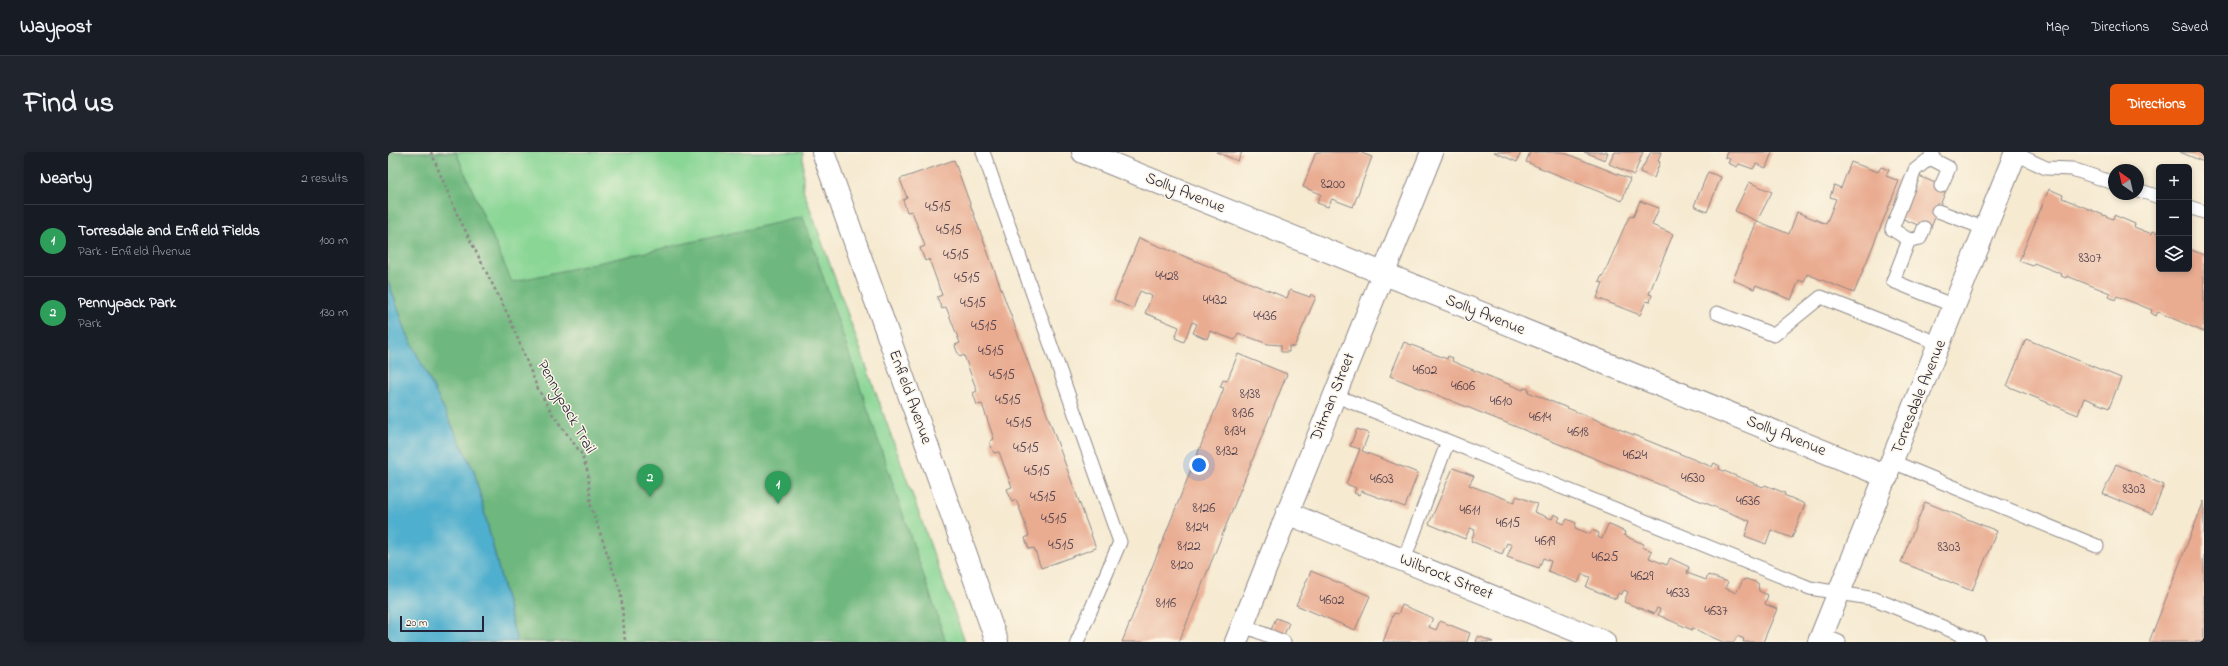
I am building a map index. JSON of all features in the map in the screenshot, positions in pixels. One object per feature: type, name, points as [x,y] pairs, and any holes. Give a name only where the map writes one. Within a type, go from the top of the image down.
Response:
[{"type":"street","name":"Enfield Avenue","points":[[823,152],[997,642]]},
{"type":"street","name":"Solly Avenue","points":[[1083,152],[1382,273],[1890,470]]},
{"type":"street","name":"Ditman Street","points":[[1239,634],[1382,273],[1432,152]]},
{"type":"street","name":"Torresdale Avenue","points":[[1827,640],[1840,593],[1986,229],[2014,153]]},
{"type":"street","name":"Wilbrock Street","points":[[1287,513],[1604,642]]},
{"type":"lane","points":[[982,152],[1120,542],[1077,642]]},
{"type":"lane","points":[[2014,153],[2046,168],[2072,169],[2108,180]]},
{"type":"lane","points":[[1924,228],[1920,238],[1909,240],[1892,229],[1915,170],[1931,155],[1948,168],[1941,186]]},
{"type":"lane","points":[[2144,192],[2156,196]]},
{"type":"lane","points":[[2192,208],[2204,212]]},
{"type":"lane","points":[[1938,211],[1986,229]]},
{"type":"lane","points":[[1909,240],[1893,281],[1954,306]]},
{"type":"lane","points":[[1717,313],[1774,335],[1821,297],[1940,344]]},
{"type":"lane","points":[[1334,395],[1810,588],[1875,599],[1979,642]]},
{"type":"lane","points":[[1404,560],[1448,441]]},
{"type":"lane","points":[[1890,470],[2097,546]]},
{"type":"lane","points":[[1239,634],[1284,642]]},
{"type":"path","name":"Pennypack Trail","points":[[431,152],[456,212],[509,317],[537,387],[553,415],[580,453],[588,473],[591,507],[621,593],[625,642]]},
{"type":"green space","points":[[388,152],[803,152],[803,189],[965,642],[388,642]]},
{"type":"green space","points":[[388,152],[456,152],[512,282],[803,217],[946,642],[517,642],[474,471],[407,334],[388,281]]},
{"type":"water","points":[[388,281],[407,334],[474,471],[517,642],[388,642]]},
{"type":"building","points":[[1216,152],[1242,152],[1238,161]]},
{"type":"building","points":[[1316,152],[1359,152],[1372,157],[1353,207],[1332,199],[1328,207],[1317,203],[1321,194],[1303,187]]},
{"type":"building","points":[[1494,152],[1521,152],[1517,162]]},
{"type":"building","points":[[1530,152],[1562,152],[1630,179],[1622,201],[1526,162]]},
{"type":"building","points":[[1584,152],[1608,152],[1605,160]]},
{"type":"building","points":[[1615,152],[1643,152],[1634,175],[1609,164]]},
{"type":"building","points":[[1651,152],[1661,152],[1658,161],[1660,162],[1654,178],[1640,172]]},
{"type":"building","points":[[1727,152],[1772,152],[1766,168],[1756,164],[1753,169],[1739,164],[1737,167],[1728,163],[1730,159],[1725,157]]},
{"type":"building","points":[[2180,152],[2204,152],[2204,162]]},
{"type":"building","points":[[954,160],[1096,548],[1041,568],[1034,548],[1029,549],[1025,538],[1029,536],[1016,500],[1012,502],[1007,489],[1012,487],[999,452],[994,453],[991,446],[990,441],[994,439],[982,404],[977,405],[973,393],[977,391],[964,355],[960,357],[956,349],[955,345],[960,343],[946,307],[942,309],[937,297],[942,295],[929,259],[925,261],[920,248],[925,246],[912,211],[907,212],[903,200],[907,198],[900,179]]},
{"type":"building","points":[[1851,162],[1878,172],[1881,167],[1889,170],[1886,176],[1899,181],[1854,293],[1807,274],[1804,282],[1799,280],[1791,300],[1756,285],[1754,289],[1733,280],[1757,221],[1789,234],[1797,212],[1826,224],[1836,199],[1830,197],[1834,185],[1841,188]]},
{"type":"building","points":[[1708,172],[1721,177],[1707,212],[1694,206]]},
{"type":"building","points":[[1919,176],[1947,188],[1930,230],[1901,218]]},
{"type":"building","points":[[1749,182],[1772,192],[1757,221],[1735,211]]},
{"type":"building","points":[[2049,189],[2063,195],[2062,198],[2113,219],[2114,215],[2135,224],[2134,227],[2152,234],[2153,231],[2156,232],[2156,272],[2192,272],[2192,250],[2204,255],[2204,332],[2158,312],[2156,316],[2151,313],[2152,310],[2117,296],[2115,300],[2109,297],[2110,293],[2067,276],[2066,278],[2061,276],[2062,274],[2034,263],[2033,266],[2019,261]]},
{"type":"building","points":[[1640,201],[1659,208],[1652,225],[1673,234],[1649,294],[1652,295],[1650,302],[1646,301],[1640,315],[1597,298],[1603,283],[1599,282],[1602,275],[1603,276],[1627,221],[1630,216],[1633,217]]},
{"type":"building","points":[[1139,238],[1287,298],[1290,290],[1310,297],[1311,294],[1316,297],[1294,347],[1289,346],[1289,352],[1281,352],[1281,345],[1268,344],[1238,333],[1235,340],[1210,331],[1207,339],[1193,333],[1197,324],[1192,322],[1184,342],[1175,338],[1179,327],[1145,313],[1152,296],[1140,291],[1133,309],[1114,300]]},
{"type":"building","points":[[2026,339],[2121,378],[2109,408],[2084,398],[2078,415],[2007,386]]},
{"type":"building","points":[[1404,342],[1447,359],[1448,356],[1453,358],[1452,361],[1461,365],[1523,390],[1524,388],[1529,389],[1528,392],[1712,467],[1714,463],[1720,466],[1719,469],[1763,487],[1765,485],[1785,493],[1784,495],[1805,504],[1792,538],[1771,530],[1766,544],[1745,536],[1750,521],[1390,376]]},
{"type":"building","points":[[1238,354],[1287,374],[1179,642],[1122,642],[1224,388],[1220,387],[1223,380],[1227,381]]},
{"type":"building","points":[[1357,429],[1369,433],[1362,451],[1418,473],[1405,507],[1361,491],[1359,495],[1354,493],[1356,488],[1346,484],[1360,449],[1350,446]]},
{"type":"building","points":[[2116,464],[2164,485],[2152,514],[2103,494]]},
{"type":"building","points":[[1453,468],[1474,476],[1469,485],[1514,502],[1517,496],[1537,504],[1534,512],[1552,519],[1554,514],[1560,517],[1558,521],[1564,524],[1567,519],[1576,523],[1575,528],[1590,534],[1592,530],[1599,533],[1598,537],[1602,539],[1608,524],[1625,532],[1624,535],[1629,538],[1644,544],[1642,547],[1652,551],[1649,558],[1667,565],[1670,558],[1689,567],[1687,573],[1706,580],[1708,575],[1728,582],[1725,588],[1736,593],[1743,580],[1746,579],[1758,583],[1759,591],[1768,595],[1765,604],[1777,609],[1763,642],[1743,642],[1744,639],[1737,636],[1734,642],[1723,642],[1658,615],[1660,609],[1657,608],[1654,614],[1624,602],[1628,592],[1624,590],[1621,595],[1618,593],[1616,599],[1586,587],[1590,577],[1582,574],[1578,583],[1548,571],[1551,561],[1543,558],[1539,568],[1507,557],[1512,545],[1507,543],[1502,554],[1471,541],[1475,530],[1470,528],[1465,539],[1429,524]]},
{"type":"building","points":[[2204,501],[2204,642],[2149,642]]},
{"type":"building","points":[[1925,502],[1997,531],[1972,591],[1901,562]]},
{"type":"building","points":[[1311,571],[1370,596],[1355,630],[1296,605]]},
{"type":"building","points":[[1402,605],[1433,618],[1429,627],[1436,630],[1440,621],[1470,633],[1467,642],[1383,642],[1394,613],[1398,614]]},
{"type":"building","points":[[1276,618],[1289,623],[1284,635],[1271,630]]},
{"type":"building","points":[[1478,636],[1493,642],[1476,642]]},
{"type":"place","name":"Pennypack Park","points":[[650,497]]},
{"type":"place","name":"Torresdale and Enfield Fields","points":[[778,504]]}]
